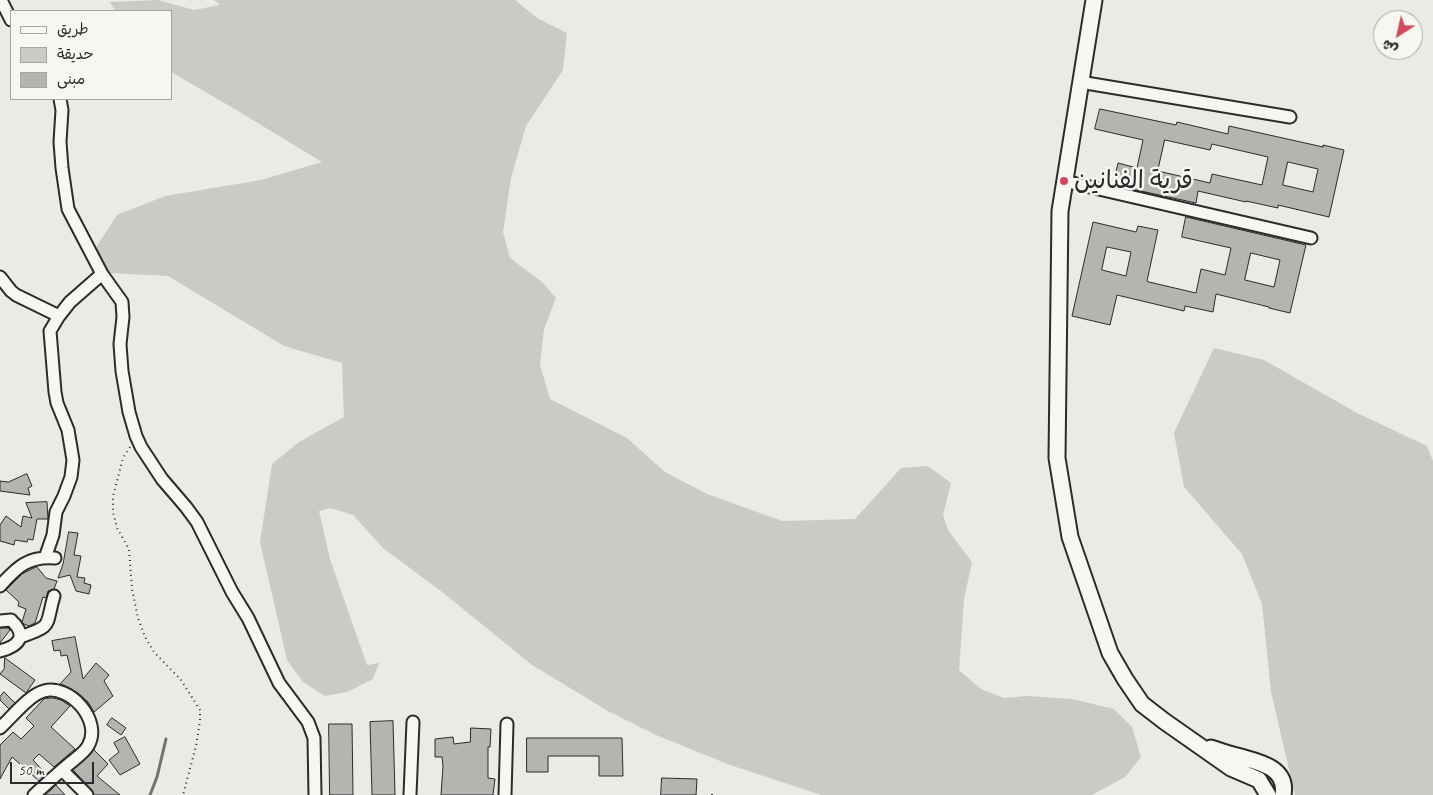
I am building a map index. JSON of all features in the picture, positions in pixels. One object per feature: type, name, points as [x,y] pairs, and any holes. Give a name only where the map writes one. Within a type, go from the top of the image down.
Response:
[{"type":"main road","points":[[1094,0],[1060,211],[1057,458],[1070,537],[1110,653],[1142,704],[1231,768],[1259,780],[1268,795]]},
{"type":"main road","points":[[1188,737],[1210,748],[1266,764],[1280,776],[1284,790],[1283,795]]},
{"type":"street","points":[[1,0],[10,18]]},
{"type":"street","points":[[1080,82],[1290,117]]},
{"type":"street","points":[[60,100],[62,110],[60,142],[68,209],[102,274],[122,302],[123,317],[120,344],[122,370],[129,412],[136,436],[162,479],[197,522],[232,592],[255,631],[279,683],[308,722],[314,738],[315,795]]},
{"type":"street","points":[[1064,181],[1311,238]]},
{"type":"street","points":[[0,586],[25,562],[32,559],[50,558],[56,512],[64,496],[73,468],[73,453],[66,422],[57,403],[50,331],[59,316],[77,295],[102,274]]},
{"type":"street","points":[[0,277],[16,295],[59,316]]},
{"type":"street","points":[[20,637],[39,631],[46,626],[54,596]]},
{"type":"street","points":[[0,621],[11,620],[20,630],[18,644],[0,651]]},
{"type":"street","points":[[0,728],[35,695],[46,690],[57,690],[67,694],[84,710],[91,721],[92,733],[88,745],[34,795]]},
{"type":"street","points":[[410,795],[413,722]]},
{"type":"street","points":[[505,795],[507,724]]},
{"type":"street","points":[[62,770],[87,795]]},
{"type":"path","points":[[136,436],[123,458],[114,496],[113,512],[117,528],[130,549],[132,588],[138,618],[145,637],[154,652],[181,680],[200,710],[196,746],[183,795]]},
{"type":"green space","points":[[158,0],[194,10],[220,5],[214,0],[515,0],[537,18],[567,33],[563,70],[526,126],[511,178],[503,232],[510,258],[542,282],[556,298],[544,329],[540,365],[550,399],[627,438],[665,472],[707,494],[782,521],[855,519],[901,468],[928,466],[951,483],[943,515],[948,530],[972,562],[964,599],[959,670],[981,689],[1004,698],[1027,696],[1072,699],[1114,709],[1132,727],[1141,757],[1125,777],[1092,795],[821,795],[730,765],[656,735],[608,711],[532,665],[446,595],[383,548],[353,515],[330,508],[319,511],[330,559],[367,665],[379,663],[373,679],[347,692],[325,696],[303,682],[287,660],[260,542],[272,464],[299,442],[344,417],[342,363],[284,346],[168,276],[110,273],[89,258],[117,215],[165,196],[261,180],[322,162],[172,73],[172,10],[114,10],[110,2]]},
{"type":"green space","points":[[1214,348],[1264,360],[1357,413],[1427,446],[1433,461],[1433,795],[1295,795],[1271,692],[1262,604],[1242,554],[1184,487],[1174,433]]},
{"type":"building","points":[[1100,109],[1176,125],[1177,122],[1228,134],[1229,126],[1344,150],[1329,217],[1278,205],[1278,208],[1198,191],[1196,203],[1113,185],[1118,163],[1137,168],[1143,140],[1095,129]],"holes":[[[1165,140],[1210,150],[1212,144],[1268,157],[1262,185],[1212,174],[1210,183],[1158,171]],[[1288,162],[1318,169],[1313,192],[1283,185]]]},
{"type":"building","points":[[1186,217],[1306,245],[1290,313],[1216,294],[1213,312],[1185,306],[1184,311],[1117,295],[1110,325],[1072,316],[1093,222],[1136,232],[1138,226],[1158,230],[1147,281],[1196,293],[1201,269],[1225,275],[1231,248],[1182,237]],"holes":[[[1107,247],[1131,252],[1126,276],[1102,270]],[[1251,253],[1280,260],[1274,287],[1245,280]]]},
{"type":"building","points":[[27,474],[32,486],[28,488],[30,495],[0,491],[0,481],[8,482]]},
{"type":"building","points":[[47,502],[48,519],[37,519],[33,540],[28,539],[27,542],[15,540],[14,545],[0,541],[0,525],[6,516],[21,527],[23,516],[32,518],[26,503]]},
{"type":"building","points":[[69,532],[78,533],[74,555],[81,556],[77,577],[85,578],[84,583],[91,585],[89,594],[76,591],[70,575],[58,578],[63,564]]},
{"type":"building","points":[[37,567],[46,578],[57,581],[54,589],[48,591],[46,598],[43,597],[35,623],[29,626],[22,622],[26,609],[18,606],[19,602],[6,590],[22,574]]},
{"type":"building","points":[[0,628],[8,628],[10,630],[0,643]]},
{"type":"building","points":[[75,637],[83,679],[96,663],[109,675],[104,681],[113,696],[94,712],[88,702],[78,693],[60,684],[71,672],[67,655],[61,656],[60,650],[54,651],[52,641]]},
{"type":"building","points":[[5,658],[35,680],[26,693],[0,674],[4,669]]},
{"type":"building","points":[[4,692],[15,703],[9,709],[0,700]]},
{"type":"building","points":[[53,698],[61,700],[70,706],[51,727],[75,749],[54,767],[39,754],[33,760],[46,774],[39,781],[12,757],[0,779],[0,745],[13,732],[21,739],[34,726],[26,718],[44,699]]},
{"type":"building","points":[[112,718],[126,728],[121,735],[107,725]]},
{"type":"building","points":[[393,721],[395,795],[372,795],[370,722]]},
{"type":"building","points":[[329,724],[352,724],[353,795],[330,795]]},
{"type":"building","points":[[471,728],[491,729],[490,747],[488,747],[488,778],[495,779],[493,795],[441,795],[443,766],[442,757],[435,757],[435,739],[453,737],[454,744],[470,742]]},
{"type":"building","points":[[125,737],[140,764],[120,775],[109,760],[119,752],[114,743]]},
{"type":"building","points":[[527,738],[622,738],[623,776],[599,776],[599,756],[548,756],[548,772],[527,772]]},
{"type":"building","points":[[94,750],[108,764],[97,776],[120,795],[94,795],[92,790],[73,770]]},
{"type":"building","points":[[662,778],[697,779],[696,795],[661,795]]},
{"type":"building","points":[[56,785],[65,795],[45,795],[52,789]]},
{"type":"waterway","points":[[150,795],[157,777],[166,739]]},
{"type":"place","name":"قرية الفنانين","points":[[1064,181]]}]
